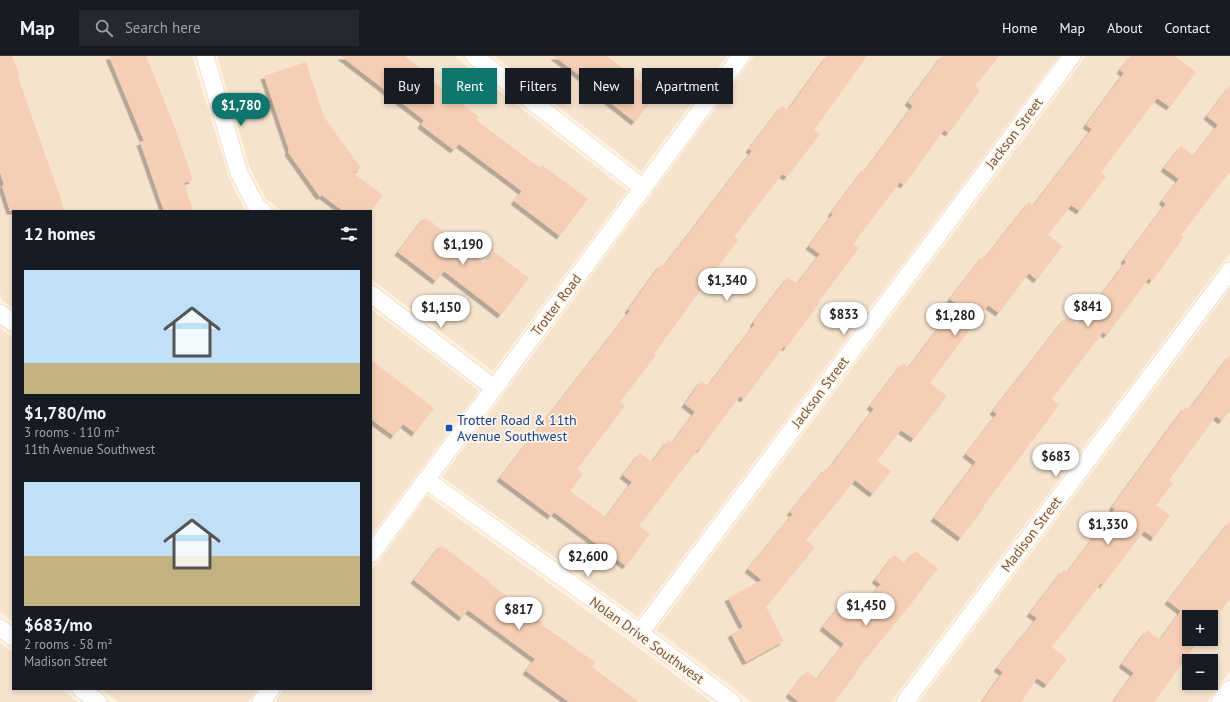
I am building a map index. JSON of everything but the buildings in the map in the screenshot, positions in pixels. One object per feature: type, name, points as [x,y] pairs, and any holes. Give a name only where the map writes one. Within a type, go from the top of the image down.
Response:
[{"type":"street","points":[[205,56],[239,173],[257,207],[261,210]]},
{"type":"street","points":[[474,56],[643,188]]},
{"type":"street","name":"Trotter Road","points":[[372,553],[741,56]]},
{"type":"street","name":"Jackson Street","points":[[640,633],[1072,56]]},
{"type":"street","name":"Madison Street","points":[[905,702],[1230,271]]},
{"type":"street","points":[[372,295],[494,388]]},
{"type":"street","points":[[0,313],[12,322]]},
{"type":"street","name":"Nolan Drive Southwest","points":[[426,480],[640,633],[732,702]]},
{"type":"street","points":[[0,628],[12,636]]},
{"type":"street","points":[[1220,702],[1230,689]]},
{"type":"street","points":[[82,690],[98,702]]},
{"type":"street","points":[[261,702],[270,690]]},
{"type":"shaded area","points":[[0,56],[192,56],[229,178],[245,210],[12,210],[12,307],[1,299]]},
{"type":"shaded area","points":[[217,56],[454,56],[469,68],[442,68],[442,104],[497,104],[497,90],[505,96],[505,104],[516,104],[627,191],[493,371],[372,280],[372,210],[281,210],[266,199],[250,168]]},
{"type":"shaded area","points":[[494,56],[727,56],[718,68],[642,68],[642,104],[691,104],[641,171],[555,104],[571,104],[571,68],[509,68]]},
{"type":"shaded area","points":[[754,56],[1059,56],[638,617],[442,477],[718,104],[733,104],[733,84]]},
{"type":"shaded area","points":[[1086,56],[1230,56],[1230,253],[891,702],[752,702],[656,630]]},
{"type":"shaded area","points":[[1230,289],[1230,671],[1218,687],[1218,654],[1182,654],[1182,690],[1216,690],[1207,702],[919,702]]},
{"type":"shaded area","points":[[372,310],[479,391],[372,535]]},
{"type":"shaded area","points":[[0,328],[12,337],[12,621],[0,612]]},
{"type":"shaded area","points":[[427,496],[632,643],[711,702],[275,702],[283,690],[372,690],[372,571]]},
{"type":"shaded area","points":[[0,643],[12,652],[12,690],[61,690],[78,702],[0,702]]},
{"type":"shaded area","points":[[102,690],[257,690],[248,702],[118,702]]},
{"type":"place","name":"Trotter Road & 11th Avenue Southwest","points":[[449,428]]}]
